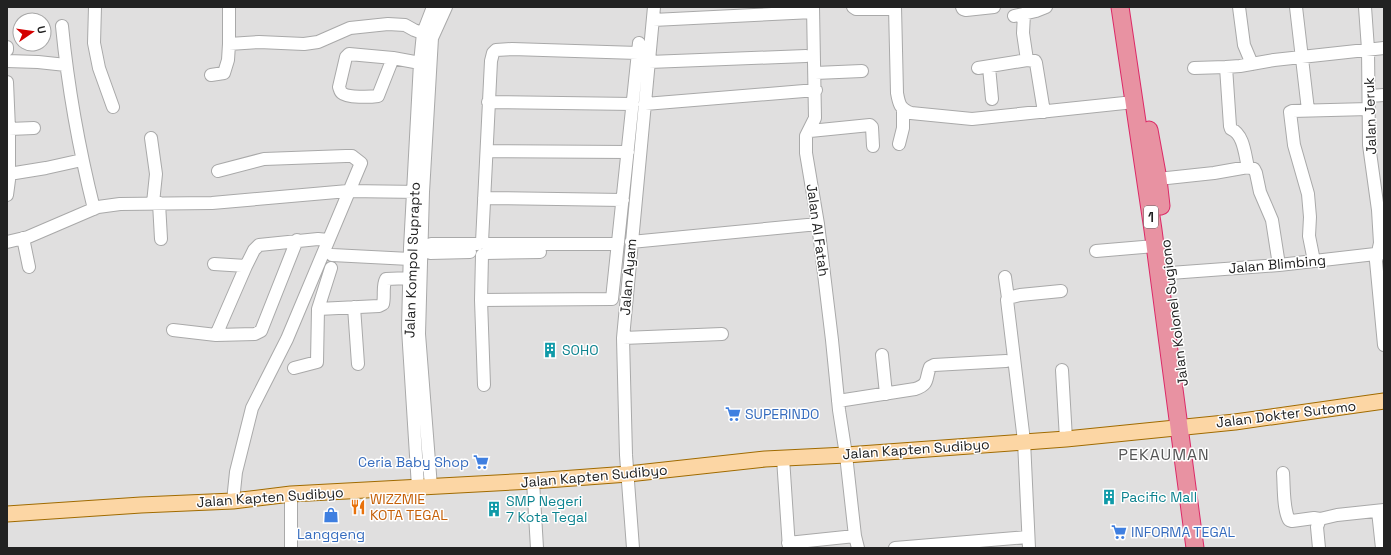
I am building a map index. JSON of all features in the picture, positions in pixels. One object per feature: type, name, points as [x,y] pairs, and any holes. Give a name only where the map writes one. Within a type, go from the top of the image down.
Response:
[{"type":"highway","name":"Jalan Kolonel Sugiono","points":[[1120,7],[1155,246],[1203,548]]},
{"type":"highway","name":"Jalan Kolonel Sugiono","points":[[1131,7],[1138,60],[1158,179],[1170,273],[1184,427]]},
{"type":"highway","name":"1","points":[[1184,427],[1194,548]]},
{"type":"main road","name":"Jalan Dokter Sutomo","points":[[1184,427],[1235,422],[1384,401]]},
{"type":"main road","name":"Jalan Kapten Sudibyo","points":[[7,514],[233,500],[291,494],[533,481],[628,474],[783,458],[846,455],[1066,439],[1184,427]]},
{"type":"street","points":[[95,7],[94,43],[99,68],[113,107]]},
{"type":"street","points":[[211,75],[224,73],[228,60],[230,44],[229,7]]},
{"type":"street","points":[[428,35],[434,7]]},
{"type":"street","points":[[428,35],[446,7]]},
{"type":"street","name":"Jalan Ayam","points":[[634,548],[628,474],[622,338],[631,242],[649,104],[649,62],[654,7]]},
{"type":"street","points":[[854,7],[856,9],[895,8],[896,93],[899,105],[903,110],[911,114],[972,119],[1134,102]]},
{"type":"street","points":[[962,7],[966,10],[994,7]]},
{"type":"street","points":[[1027,60],[1019,15],[1041,10],[1046,7]]},
{"type":"street","points":[[1239,7],[1243,41],[1252,64]]},
{"type":"street","points":[[1296,7],[1308,110]]},
{"type":"street","name":"Jalan Jeruk","points":[[1365,7],[1368,50],[1369,145],[1379,181],[1380,254],[1377,272],[1384,345]]},
{"type":"street","points":[[653,20],[813,9]]},
{"type":"street","name":"Jalan Al Fatah","points":[[813,9],[815,73],[813,90],[815,118],[810,131],[806,136],[806,153],[818,224],[838,401],[855,536],[858,548]]},
{"type":"street","points":[[230,44],[259,42],[304,44],[318,42],[350,28],[384,25],[405,25],[428,35]]},
{"type":"street","points":[[62,26],[66,65],[82,160],[94,209]]},
{"type":"street","name":"Jalan Kompol Suprapto","points":[[419,192],[420,62],[428,35]]},
{"type":"street","name":"Jalan Kompol Suprapto","points":[[424,487],[418,393],[419,334],[417,251],[428,35]]},
{"type":"street","points":[[482,300],[612,299],[638,48],[500,49],[496,50],[494,53],[491,60],[488,102],[482,248],[482,300],[484,385]]},
{"type":"street","points":[[1194,68],[1226,67],[1384,48]]},
{"type":"street","points":[[393,58],[378,96],[349,96],[341,92],[339,87],[346,57],[348,55],[393,58],[420,62]]},
{"type":"street","points":[[649,62],[806,56]]},
{"type":"street","points":[[992,99],[984,67],[1027,60],[1035,61],[1044,112]]},
{"type":"street","points":[[7,61],[66,65]]},
{"type":"street","points":[[1226,67],[1230,126],[1231,129],[1236,131],[1238,134],[1248,167]]},
{"type":"street","points":[[815,73],[862,71]]},
{"type":"street","points":[[7,82],[9,129],[8,185],[46,168],[82,160]]},
{"type":"street","points":[[649,104],[813,90]]},
{"type":"street","points":[[1369,96],[1384,95]]},
{"type":"street","points":[[488,102],[633,104]]},
{"type":"street","points":[[1314,261],[1309,236],[1310,217],[1308,194],[1294,146],[1290,112],[1292,110],[1369,109]]},
{"type":"street","points":[[899,144],[903,128],[903,110]]},
{"type":"street","points":[[810,131],[870,125],[872,127],[873,146]]},
{"type":"street","points":[[9,129],[34,128]]},
{"type":"street","points":[[151,138],[156,174],[156,203],[161,239]]},
{"type":"street","points":[[487,151],[628,152]]},
{"type":"street","points":[[218,171],[264,159],[288,157],[356,158],[361,164],[324,240],[287,339],[252,408],[236,472],[233,500]]},
{"type":"street","points":[[1158,179],[1214,173],[1248,167],[1255,170],[1260,192],[1272,220],[1279,264]]},
{"type":"street","points":[[7,242],[23,238],[94,209],[110,205],[212,203],[348,191],[419,192]]},
{"type":"street","points":[[484,198],[622,200]]},
{"type":"street","points":[[631,242],[818,224]]},
{"type":"street","points":[[23,238],[29,267]]},
{"type":"street","points":[[216,335],[246,266],[254,250],[259,245],[297,240],[324,240]]},
{"type":"street","points":[[173,330],[216,335],[255,334],[261,331],[297,240]]},
{"type":"street","points":[[332,255],[417,251],[431,244],[452,248],[618,248]]},
{"type":"street","points":[[1096,251],[1155,246]]},
{"type":"street","name":"Jalan Kompol Suprapto","points":[[417,251],[410,278],[408,329],[418,393]]},
{"type":"street","name":"Jalan Blimbing","points":[[1170,273],[1380,254]]},
{"type":"street","points":[[214,264],[246,266]]},
{"type":"street","points":[[294,368],[317,362],[318,309],[331,268]]},
{"type":"street","points":[[895,548],[1029,542],[1024,441],[1007,304],[1008,298],[1004,277]]},
{"type":"street","points":[[318,309],[379,306],[383,304],[384,284],[386,279],[410,278]]},
{"type":"street","points":[[1008,298],[1020,295],[1061,291]]},
{"type":"street","points":[[354,307],[358,364]]},
{"type":"street","points":[[622,338],[722,334]]},
{"type":"street","points":[[882,355],[886,394]]},
{"type":"street","points":[[838,401],[922,387],[926,382],[930,367],[934,365],[1006,361]]},
{"type":"street","points":[[1062,370],[1066,439]]},
{"type":"street","points":[[783,458],[788,545],[855,536]]},
{"type":"street","points":[[1283,473],[1285,507],[1289,520],[1320,519],[1381,511],[1382,548]]},
{"type":"street","points":[[533,481],[537,548]]},
{"type":"street","points":[[291,494],[291,548]]},
{"type":"street","points":[[1319,548],[1317,527],[1320,519]]},
{"type":"shaded area","points":[[7,7],[1384,7],[1384,548],[7,548]]},
{"type":"place","name":"SOHO","points":[[550,350]]},
{"type":"place","name":"SUPERINDO","points":[[733,414]]},
{"type":"place","name":"Ceria Baby Shop","points":[[481,462]]},
{"type":"place","name":"Pacific Mall","points":[[1109,497]]},
{"type":"place","name":"WIZZMIE KOTA TEGAL","points":[[358,507]]},
{"type":"place","name":"SMP Negeri 7 Kota Tegal","points":[[494,509]]},
{"type":"place","name":"Langgeng","points":[[331,515]]},
{"type":"place","name":"INFORMA TEGAL","points":[[1119,532]]},
{"type":"district","name":"PEKAUMAN","points":[[1164,454]]}]
